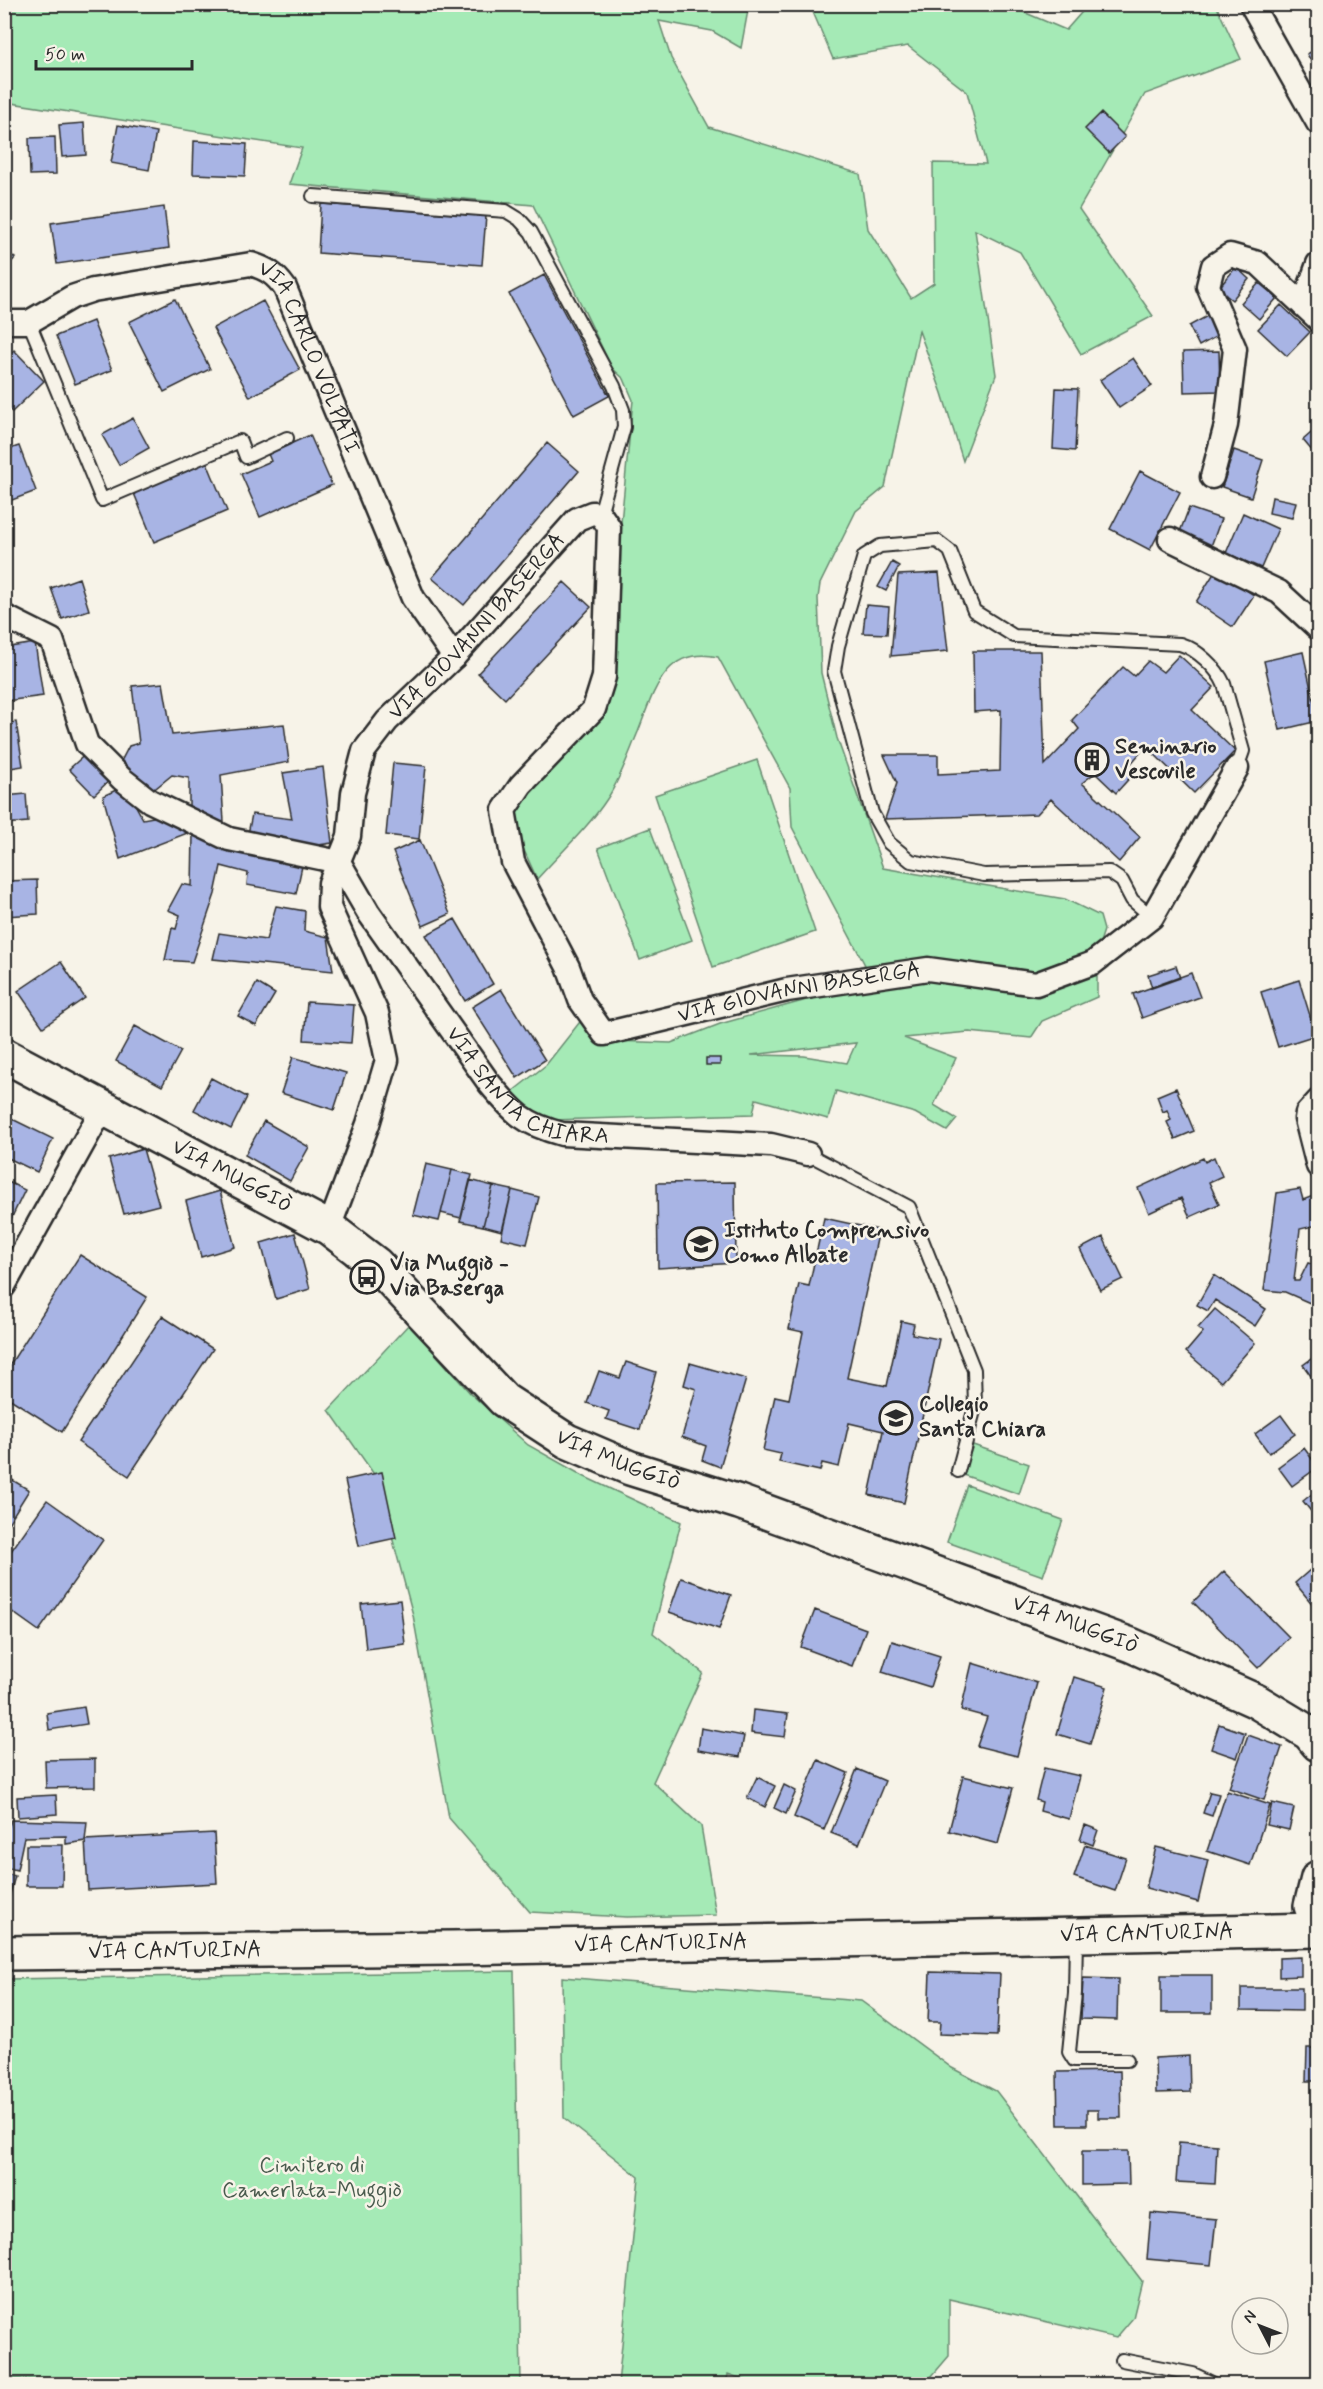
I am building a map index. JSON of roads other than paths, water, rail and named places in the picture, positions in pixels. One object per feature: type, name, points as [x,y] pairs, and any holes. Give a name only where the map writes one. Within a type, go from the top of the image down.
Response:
[{"type":"street","points":[[1251,4],[1318,123]]},
{"type":"street","points":[[1212,477],[1226,425],[1235,349],[1208,286],[1214,266],[1230,255],[1258,263],[1311,312]]},
{"type":"street","name":"VIA CARLO VOLPATI","points":[[29,322],[72,297],[93,290],[250,264],[267,269],[285,288],[413,598],[454,657]]},
{"type":"street","points":[[1311,312],[1318,264]]},
{"type":"street","points":[[4,322],[29,322]]},
{"type":"street","name":"VIA GIOVANNI BASERGA","points":[[329,1228],[369,1124],[387,1060],[377,1013],[329,907],[330,883],[350,836],[353,794],[364,751],[387,721],[454,657],[576,519],[591,513],[600,514],[609,527],[604,676],[594,710],[521,785],[504,810],[513,862],[568,967],[579,1000],[604,1034],[787,990],[928,969],[1036,984],[1093,963],[1152,917],[1238,768]]},
{"type":"street","points":[[1170,539],[1279,592],[1318,628]]},
{"type":"street","points":[[4,616],[52,640],[87,744],[150,801],[229,839],[339,862]]},
{"type":"street","name":"VIA SANTA CHIARA","points":[[339,862],[368,912],[489,1083],[507,1105],[533,1126],[562,1134],[771,1145],[808,1154]]},
{"type":"street","name":"VIA MUGGIÒ","points":[[4,1055],[104,1106],[329,1228],[376,1264],[504,1400],[567,1441],[630,1468],[750,1506],[1131,1645],[1256,1701],[1315,1738]]},
{"type":"street","points":[[4,1286],[104,1106]]},
{"type":"street","points":[[1307,1107],[1318,1166]]},
{"type":"street","name":"VIA CANTURINA","points":[[4,1953],[453,1948],[1278,1930],[1317,1908]]},
{"type":"lane","points":[[313,196],[506,211],[519,219],[531,232],[614,386],[623,410],[624,428],[600,514]]},
{"type":"lane","points":[[29,322],[102,500],[240,441],[246,457],[287,438]]},
{"type":"lane","points":[[1152,917],[1132,900],[1122,881],[1109,872],[984,875],[911,861],[889,843],[872,813],[834,671],[838,646],[864,556],[880,546],[937,541],[950,551],[974,611],[1014,636],[1189,646],[1220,674],[1243,751],[1238,768]]},
{"type":"lane","points":[[808,1154],[909,1207],[974,1370],[975,1407],[958,1471]]},
{"type":"lane","points":[[1076,1936],[1069,2052],[1074,2060],[1127,2060]]},
{"type":"lane","points":[[1122,2360],[1193,2374],[1214,2385]]},
{"type":"place","name":"Seminario Vescovile","points":[[1092,760]]},
{"type":"place","name":"Istituto Comprensivo Como Albate","points":[[701,1244]]},
{"type":"place","name":"Via Muggiò - Via Baserga","points":[[367,1277]]},
{"type":"place","name":"Collegio Santa Chiara","points":[[896,1418]]},
{"type":"park label","name":"Cimitero di Camerlata-Muggiò","points":[[312,2178]]}]
